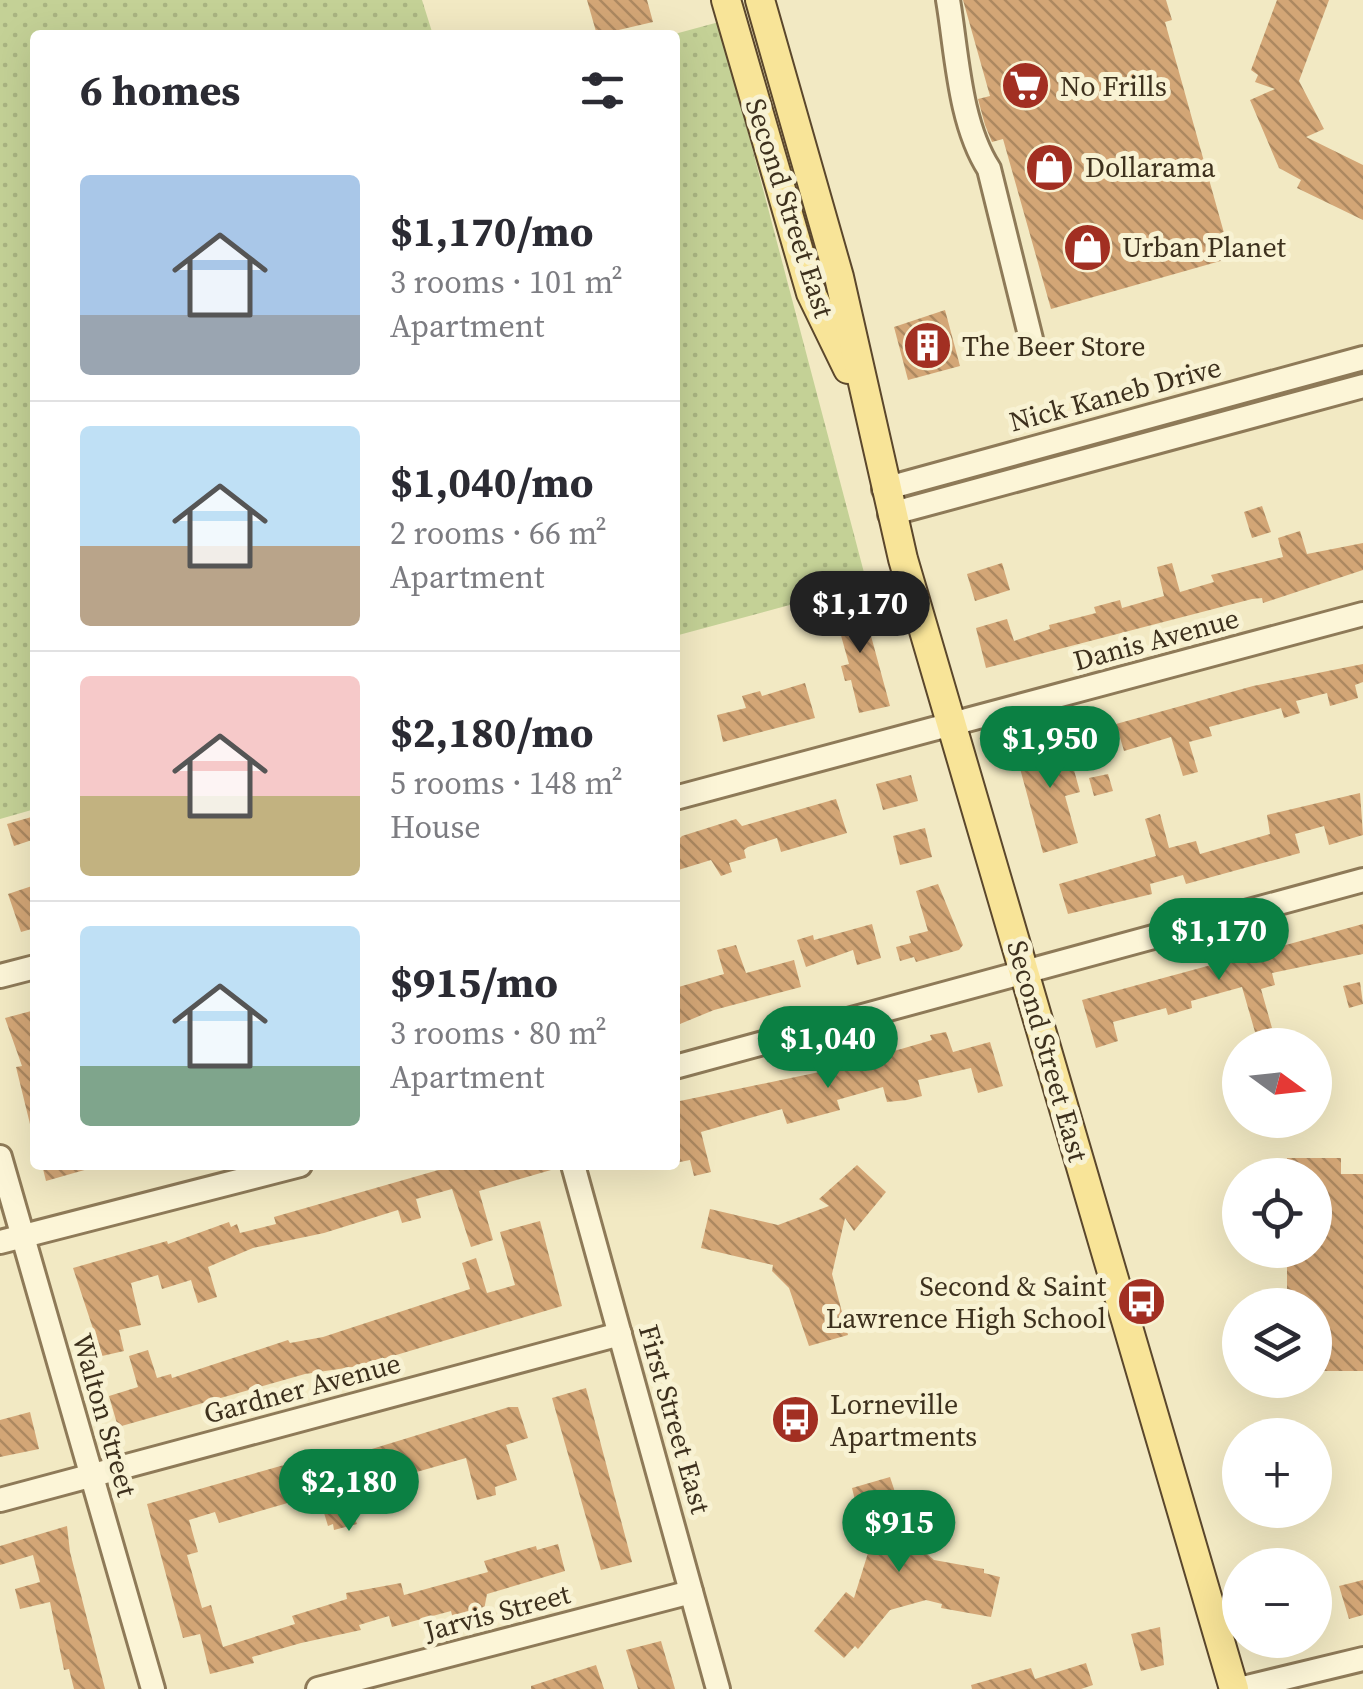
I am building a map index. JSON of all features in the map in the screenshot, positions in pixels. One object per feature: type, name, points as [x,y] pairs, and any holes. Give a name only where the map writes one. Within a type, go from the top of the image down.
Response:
[{"type":"main road","name":"Second Street East","points":[[726,0],[811,293],[868,411]]},
{"type":"main road","name":"Second Street East","points":[[760,0],[839,277],[887,502],[1236,1689]]},
{"type":"street","points":[[948,0],[966,107],[980,155],[989,168],[1032,339]]},
{"type":"street","name":"Nick Kaneb Drive","points":[[887,502],[1363,358]]},
{"type":"street","name":"Nick Kaneb Drive","points":[[887,502],[1363,386]]},
{"type":"street","name":"Danis Avenue","points":[[680,797],[1363,614]]},
{"type":"street","points":[[680,1066],[1363,880]]},
{"type":"street","points":[[0,976],[30,968]]},
{"type":"street","name":"Walton Street","points":[[0,1157],[11,1239],[90,1476],[154,1689]]},
{"type":"street","points":[[11,1239],[280,1170]]},
{"type":"street","name":"First Street East","points":[[575,1170],[718,1689]]},
{"type":"street","name":"Gardner Avenue","points":[[0,1500],[620,1334]]},
{"type":"street","name":"Jarvis Street","points":[[318,1689],[691,1592]]},
{"type":"street","points":[[1236,1689],[1363,1659]]},
{"type":"green space","points":[[0,0],[422,0],[431,30],[30,30],[30,810],[0,819]]},
{"type":"green space","points":[[719,22],[867,584],[680,635],[680,33]]},
{"type":"building","points":[[587,0],[647,0],[653,22],[619,30],[596,30]]},
{"type":"building","points":[[963,0],[1166,0],[1172,20],[1165,22],[1231,258],[1051,309],[1003,139],[992,142],[985,125],[978,99],[990,96]]},
{"type":"building","points":[[1277,0],[1329,0],[1299,81],[1324,129],[1306,137],[1363,165],[1363,220],[1297,188],[1301,180],[1279,168],[1250,100],[1275,89],[1255,82],[1258,75],[1251,70]]},
{"type":"building","name":"The Beer Store","points":[[945,310],[960,366],[908,380],[894,327]]},
{"type":"building","points":[[1262,506],[1271,532],[1252,538],[1244,512]]},
{"type":"building","points":[[1300,531],[1307,554],[1363,543],[1363,570],[1263,603],[1262,598],[1252,599],[986,668],[976,628],[1007,619],[1014,641],[1050,629],[1049,625],[1096,613],[1094,607],[1120,600],[1122,608],[1164,596],[1157,567],[1172,563],[1180,592],[1214,582],[1211,575],[1283,557],[1278,538]]},
{"type":"building","points":[[1002,563],[1010,590],[975,601],[967,574]]},
{"type":"building","points":[[861,599],[890,706],[859,713],[851,680],[845,681],[841,666],[849,664],[840,632],[834,634],[827,608]]},
{"type":"building","points":[[1363,664],[1363,682],[1355,685],[1358,698],[1330,706],[1327,693],[1296,701],[1300,713],[1284,718],[1281,708],[1209,727],[1212,736],[1189,742],[1198,772],[1183,776],[1171,737],[1124,751],[1116,724],[1253,686]]},
{"type":"building","points":[[805,683],[815,718],[723,742],[717,715],[746,708],[742,696],[760,691],[762,696]]},
{"type":"building","points":[[1065,737],[1080,792],[1065,796],[1078,843],[1043,853],[1015,750],[1044,738],[1045,743]]},
{"type":"building","points":[[1108,774],[1113,791],[1094,796],[1089,778]]},
{"type":"building","points":[[911,775],[918,801],[883,810],[876,784]]},
{"type":"building","points":[[1360,793],[1363,835],[1329,845],[1324,826],[1295,834],[1300,853],[1186,884],[1183,875],[1150,884],[1152,894],[1068,914],[1059,884],[1156,856],[1145,819],[1160,814],[1169,848],[1196,841],[1200,854],[1270,834],[1267,815]]},
{"type":"building","points":[[836,799],[847,833],[781,852],[777,838],[748,847],[744,850],[746,858],[729,863],[732,872],[721,876],[711,860],[680,869],[682,836],[736,819],[742,826]]},
{"type":"building","points":[[30,817],[30,841],[14,846],[7,824]]},
{"type":"building","points":[[925,828],[932,857],[900,865],[893,836]]},
{"type":"building","points":[[938,884],[963,945],[959,950],[916,962],[914,957],[900,961],[896,947],[911,943],[909,936],[928,931],[916,891]]},
{"type":"building","points":[[30,887],[30,929],[21,932],[8,894]]},
{"type":"building","points":[[872,924],[881,958],[857,965],[853,950],[806,967],[797,940],[813,935],[814,940]]},
{"type":"building","points":[[1363,924],[1363,954],[1272,973],[1275,985],[1261,989],[1272,1028],[1254,1028],[1242,987],[1191,1001],[1192,1008],[1168,1015],[1166,1008],[1113,1022],[1118,1041],[1096,1048],[1082,1000]]},
{"type":"building","points":[[736,945],[746,973],[794,960],[801,987],[714,1010],[680,1024],[680,987],[724,974],[717,950]]},
{"type":"building","points":[[1360,982],[1363,1004],[1349,1008],[1343,986]]},
{"type":"building","points":[[30,1011],[30,1124],[16,1067],[22,1066],[5,1018]]},
{"type":"building","points":[[946,1032],[953,1052],[990,1042],[1003,1086],[978,1093],[971,1068],[918,1080],[922,1096],[907,1100],[887,1102],[883,1087],[837,1100],[840,1110],[787,1124],[782,1109],[701,1132],[711,1172],[694,1176],[690,1160],[680,1162],[680,1101],[829,1070],[932,1040],[930,1035]]},
{"type":"building","points":[[1332,1158],[1341,1158],[1341,1174],[1363,1174],[1363,1371],[1332,1371],[1332,1288],[1287,1288],[1287,1268],[1332,1268]]},
{"type":"building","points":[[857,1165],[886,1192],[854,1231],[845,1218],[832,1274],[848,1335],[809,1346],[789,1288],[772,1271],[773,1265],[701,1248],[710,1209],[778,1225],[829,1206],[819,1199]]},
{"type":"building","points":[[43,1170],[84,1170],[46,1181]]},
{"type":"building","points":[[438,1170],[551,1170],[479,1191],[493,1240],[471,1247],[452,1189],[416,1199],[421,1218],[402,1223],[398,1210],[324,1233],[253,1248],[208,1267],[217,1297],[198,1303],[191,1280],[162,1289],[158,1275],[131,1283],[141,1325],[119,1330],[124,1351],[102,1356],[73,1268],[167,1241],[168,1244],[229,1222],[231,1227],[237,1224],[240,1233],[276,1224],[274,1217]]},
{"type":"building","points":[[540,1221],[562,1306],[359,1366],[305,1374],[118,1427],[109,1396],[138,1387],[129,1356],[148,1350],[157,1378],[171,1374],[172,1378],[288,1340],[290,1343],[323,1337],[470,1289],[462,1263],[476,1258],[487,1293],[515,1285],[500,1232]]},
{"type":"building","points":[[586,1388],[632,1562],[601,1570],[552,1398]]},
{"type":"building","points":[[518,1407],[528,1438],[506,1445],[517,1480],[495,1487],[496,1495],[477,1500],[466,1458],[353,1490],[360,1512],[353,1514],[357,1524],[334,1530],[333,1524],[328,1526],[321,1503],[303,1508],[298,1500],[219,1523],[215,1512],[189,1520],[198,1552],[187,1555],[202,1608],[211,1605],[223,1647],[295,1624],[292,1616],[347,1599],[346,1593],[401,1583],[404,1595],[488,1572],[484,1561],[536,1546],[537,1550],[558,1544],[565,1571],[487,1594],[484,1610],[453,1619],[451,1611],[392,1627],[389,1616],[359,1625],[361,1630],[252,1657],[254,1663],[210,1674],[200,1634],[183,1638],[147,1504],[323,1454],[326,1463]]},
{"type":"building","points":[[30,1412],[39,1449],[0,1457],[0,1420]]},
{"type":"building","points":[[890,1477],[911,1540],[934,1560],[984,1569],[984,1573],[1000,1577],[991,1617],[941,1608],[942,1604],[926,1600],[890,1610],[858,1649],[855,1646],[844,1658],[814,1631],[846,1592],[854,1598],[868,1553],[852,1488]]},
{"type":"building","points":[[67,1526],[105,1689],[74,1689],[69,1669],[64,1670],[50,1602],[20,1609],[15,1589],[40,1582],[33,1555],[0,1565],[0,1546]]},
{"type":"building","points":[[1363,1580],[1363,1615],[1349,1619],[1339,1586]]},
{"type":"building","points":[[1160,1627],[1164,1665],[1141,1671],[1131,1634]]},
{"type":"building","points":[[661,1641],[675,1689],[638,1689],[626,1650]]},
{"type":"building","points":[[1086,1663],[1093,1685],[1081,1689],[972,1689],[971,1685],[1031,1668],[1035,1679]]},
{"type":"building","points":[[596,1665],[604,1689],[531,1689],[531,1686]]},
{"type":"place","name":"No Frills","points":[[1025,86]]},
{"type":"place","name":"Dollarama","points":[[1050,167]]},
{"type":"place","name":"Urban Planet","points":[[1087,247]]},
{"type":"place","name":"The Beer Store","points":[[927,346]]},
{"type":"place","name":"Second & Saint Lawrence High School","points":[[1141,1302]]},
{"type":"place","name":"Lorneville Apartments","points":[[795,1420]]}]
